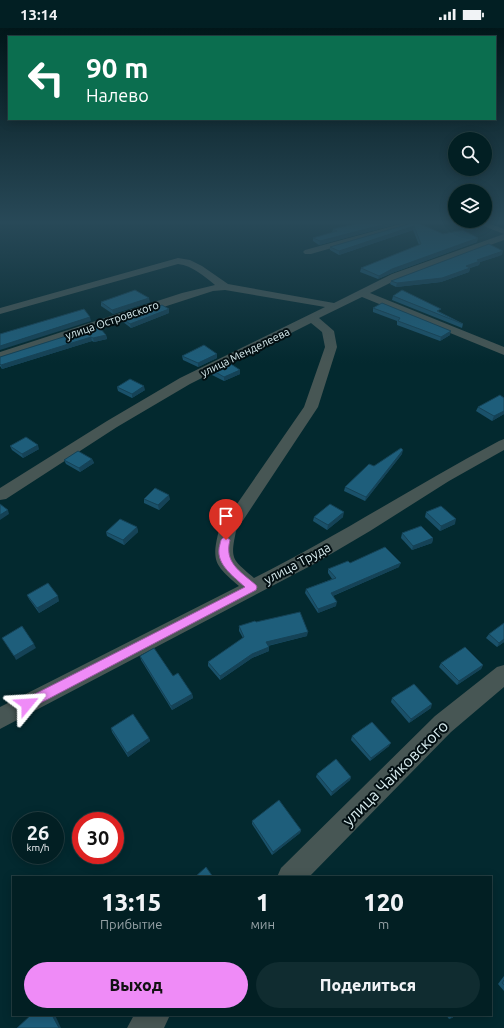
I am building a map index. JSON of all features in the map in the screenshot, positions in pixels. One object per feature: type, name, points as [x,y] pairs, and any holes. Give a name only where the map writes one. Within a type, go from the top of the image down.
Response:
[{"type":"street","points":[[0,311],[147,270]]},
{"type":"street","points":[[201,270],[225,288],[336,306]]},
{"type":"street","name":"улица Менделеева","points":[[0,495],[112,424],[185,381],[396,276],[414,270]]},
{"type":"street","name":"улица Островского","points":[[0,356],[186,295],[213,288],[225,288]]},
{"type":"street","points":[[362,293],[504,351]]},
{"type":"street","points":[[252,587],[227,565],[222,551],[228,530],[311,407],[331,347],[328,331],[321,324],[312,319]]},
{"type":"street","name":"улица Труда","points":[[0,718],[308,559],[364,527],[443,477],[504,444]]},
{"type":"street","name":"улица Чайковского","points":[[291,876],[443,724],[504,674]]},
{"type":"street","points":[[143,1028],[154,1016]]},
{"type":"building","points":[[365,270],[391,270],[379,276]]},
{"type":"building","points":[[421,270],[465,270],[442,278],[397,283],[391,281]]},
{"type":"building","points":[[135,290],[149,298],[112,310],[101,302]]},
{"type":"building","points":[[402,290],[441,309],[437,311],[463,324],[393,296]]},
{"type":"building","points":[[382,303],[451,331],[441,337],[398,321],[400,318],[373,308]]},
{"type":"building","points":[[162,305],[169,309],[130,324],[122,318]]},
{"type":"building","points":[[84,309],[90,317],[0,346],[0,334]]},
{"type":"building","points":[[98,326],[106,335],[93,338],[91,337],[1,365],[0,364],[0,357]]},
{"type":"building","points":[[204,345],[217,354],[198,363],[182,356]]},
{"type":"building","points":[[228,362],[240,370],[224,377],[212,370]]},
{"type":"building","points":[[130,379],[144,386],[132,394],[117,387]]},
{"type":"building","points":[[500,395],[504,398],[504,411],[494,416],[478,407]]},
{"type":"building","points":[[26,437],[38,445],[22,454],[10,446]]},
{"type":"building","points":[[401,448],[403,450],[366,497],[345,487],[369,464],[374,466]]},
{"type":"building","points":[[78,451],[92,459],[79,468],[64,460]]},
{"type":"building","points":[[155,488],[169,495],[158,505],[144,499]]},
{"type":"building","points":[[0,504],[8,510],[0,515]]},
{"type":"building","points":[[330,504],[344,512],[328,525],[314,517]]},
{"type":"building","points":[[441,506],[456,519],[441,526],[426,512]]},
{"type":"building","points":[[120,519],[137,527],[123,540],[106,532]]},
{"type":"building","points":[[421,526],[433,538],[413,546],[402,533]]},
{"type":"building","points":[[385,547],[401,563],[331,593],[337,602],[318,609],[306,589],[336,578],[328,569],[348,561],[350,563]]},
{"type":"building","points":[[48,583],[58,596],[37,608],[27,595]]},
{"type":"building","points":[[300,612],[308,632],[266,642],[269,647],[252,654],[220,676],[208,662],[244,637],[239,626],[255,621]]},
{"type":"building","points":[[504,623],[504,639],[499,643],[489,634]]},
{"type":"building","points":[[22,626],[34,644],[14,656],[2,638]]},
{"type":"building","points":[[465,647],[483,665],[459,681],[441,663]]},
{"type":"building","points":[[154,648],[173,676],[178,673],[192,694],[171,706],[140,656]]},
{"type":"building","points":[[414,684],[432,704],[411,719],[392,698]]},
{"type":"building","points":[[133,714],[149,738],[127,753],[111,728]]},
{"type":"building","points":[[372,722],[391,743],[371,758],[352,736]]},
{"type":"building","points":[[336,759],[351,777],[332,792],[317,774]]},
{"type":"building","points":[[279,800],[301,830],[273,852],[252,821]]},
{"type":"building","points":[[206,867],[212,876],[196,876]]},
{"type":"building","points":[[30,1016],[53,1016],[59,1028],[17,1028]]},
{"type":"route","points":[[27,704],[252,587],[227,565],[222,551],[226,540]]}]
